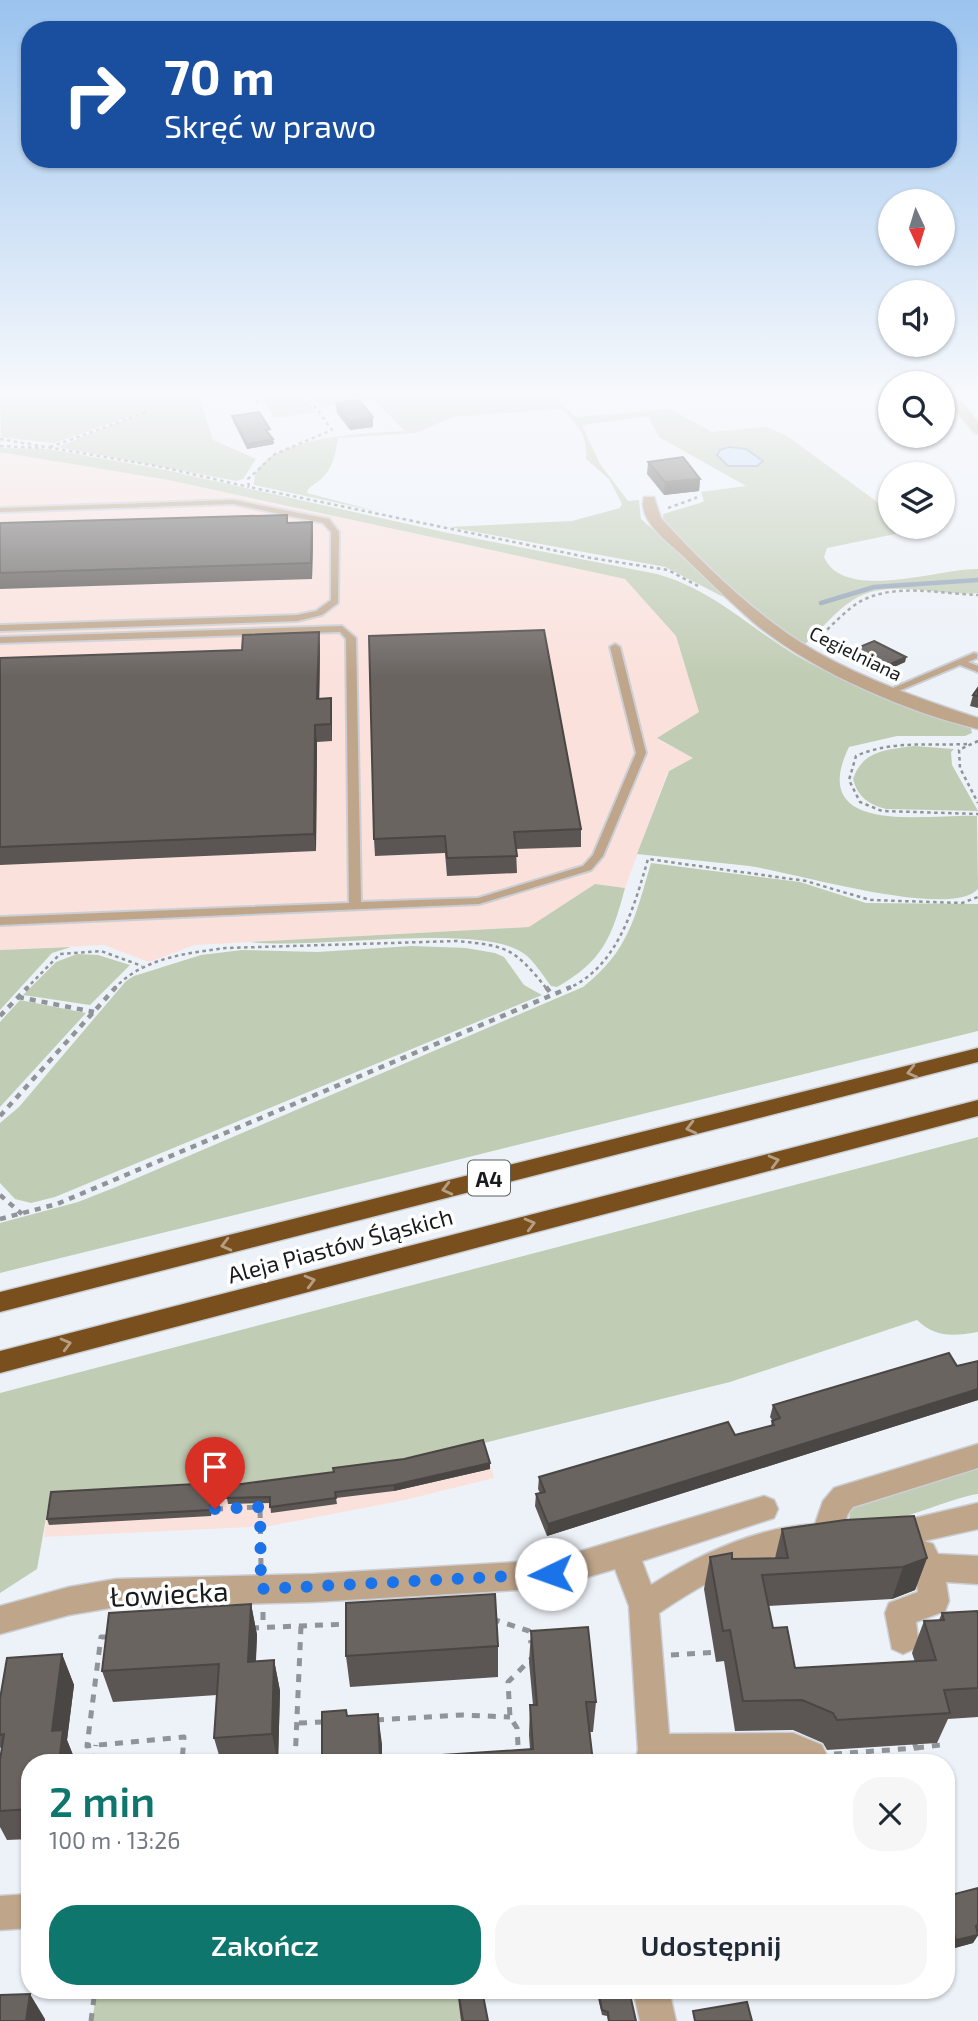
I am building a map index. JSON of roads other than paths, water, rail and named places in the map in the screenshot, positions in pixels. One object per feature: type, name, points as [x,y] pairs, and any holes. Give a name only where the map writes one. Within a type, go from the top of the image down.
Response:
[{"type":"highway","name":"Aleja Piastów Śląskich","points":[[0,1302],[978,1055]]},
{"type":"highway","name":"Aleja Piastów Śląskich","points":[[0,1362],[978,1108]]},
{"type":"street","name":"Cegielniana","points":[[651,506],[667,534],[758,619],[803,650],[891,691],[978,724]]},
{"type":"street","points":[[830,1536],[828,1521],[832,1509],[844,1497],[978,1456]]},
{"type":"street","points":[[653,1754],[644,1606],[624,1553],[764,1509]]},
{"type":"street","points":[[644,1606],[679,1581],[746,1553],[804,1536],[914,1533],[936,1522],[978,1516]]},
{"type":"street","points":[[903,1639],[900,1613],[934,1601],[929,1567],[914,1533]]},
{"type":"street","name":"Łowiecka","points":[[0,1620],[69,1601],[116,1593],[261,1589],[551,1574],[624,1553]]},
{"type":"street","points":[[929,1567],[978,1570]]},
{"type":"street","points":[[693,1754],[793,1749],[812,1754]]},
{"type":"street","points":[[0,1913],[21,1912]]},
{"type":"street","points":[[652,1999],[657,2021]]},
{"type":"lane","points":[[0,510],[233,502],[326,520],[335,532],[335,601],[319,613],[297,618],[0,628]]},
{"type":"lane","points":[[0,640],[342,629],[351,638],[355,906]]},
{"type":"lane","points":[[0,921],[480,901],[587,868],[598,856],[641,753],[615,647]]},
{"type":"lane","points":[[891,691],[974,656]]},
{"type":"lane","points":[[959,662],[978,669]]},
{"type":"waterway","points":[[821,603],[874,587],[978,580]]}]
